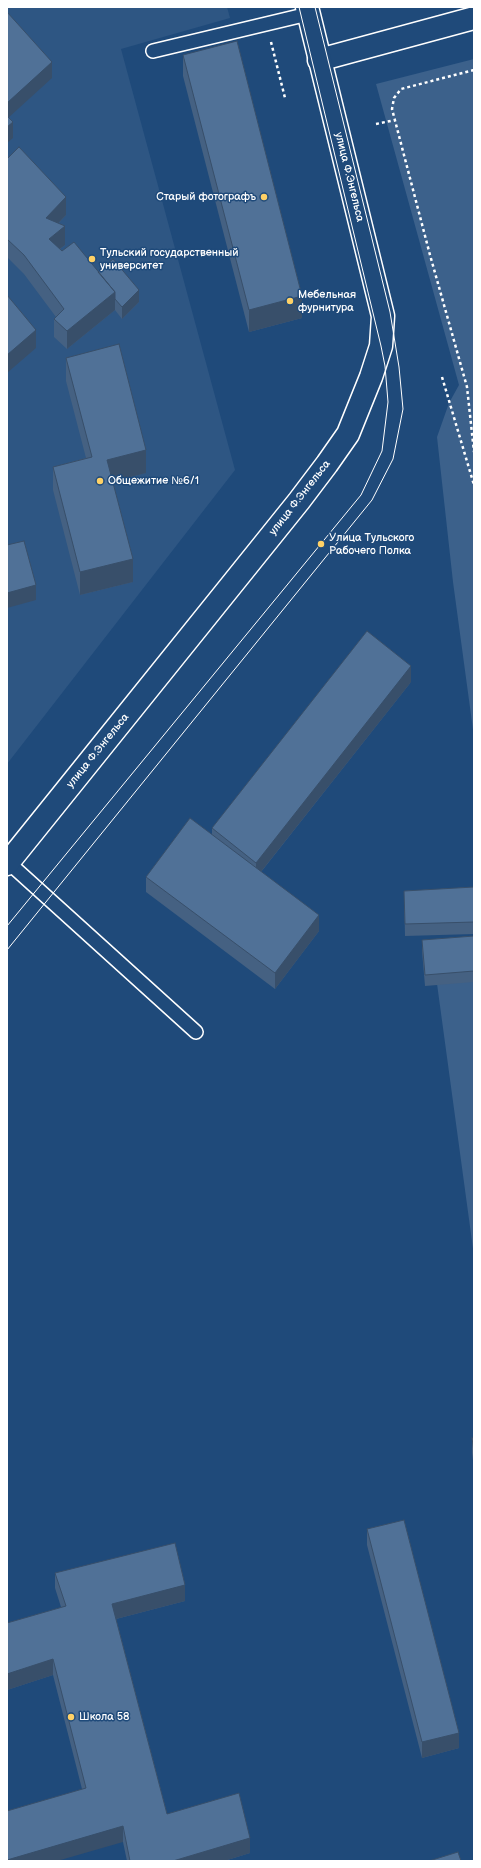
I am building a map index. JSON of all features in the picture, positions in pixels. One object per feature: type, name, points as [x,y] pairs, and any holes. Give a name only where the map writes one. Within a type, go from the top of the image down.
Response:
[{"type":"street","name":"улица Ф.Энгельса","points":[[8,863],[299,501],[348,434],[361,406],[382,346],[383,316],[307,10]]},
{"type":"street","points":[[320,60],[474,18]]},
{"type":"lane","points":[[153,51],[266,23],[307,10]]},
{"type":"lane","points":[[8,863],[196,1032]]},
{"type":"path","points":[[266,23],[285,98]]},
{"type":"path","points":[[474,70],[401,89],[394,98],[392,109],[430,255],[467,387],[474,452]]},
{"type":"path","points":[[376,124],[395,120]]},
{"type":"path","points":[[442,377],[474,485]]},
{"type":"shaded area","name":"Тульский государственный университет","points":[[7,7],[227,7],[230,18],[121,49],[235,470],[7,764]]},
{"type":"shaded area","points":[[474,59],[474,737],[453,582],[437,437],[449,403],[459,385],[376,84]]},
{"type":"shaded area","points":[[474,941],[474,1256],[432,947]]},
{"type":"building","points":[[7,12],[52,62],[7,103]]},
{"type":"building","points":[[237,41],[302,296],[249,310],[183,55]]},
{"type":"building","points":[[7,116],[13,122],[7,127]]},
{"type":"building","points":[[19,147],[66,197],[46,218],[65,226],[49,239],[62,251],[74,242],[115,292],[67,331],[54,319],[64,309],[24,255],[7,239],[7,159]]},
{"type":"building","points":[[113,259],[139,290],[122,307],[115,299],[115,292],[98,272]]},
{"type":"building","points":[[7,295],[36,330],[7,355]]},
{"type":"building","name":"Общежитие №6/1","points":[[119,344],[146,450],[107,460],[133,559],[80,572],[53,467],[92,457],[66,358]]},
{"type":"building","points":[[24,541],[36,585],[7,593],[7,545]]},
{"type":"building","points":[[367,631],[411,666],[256,863],[212,828]]},
{"type":"building","points":[[190,818],[319,915],[275,973],[146,877]]},
{"type":"building","points":[[474,887],[474,922],[405,924],[404,891]]},
{"type":"building","points":[[474,936],[474,971],[425,975],[422,940]]},
{"type":"building","points":[[472,1438],[474,1438],[474,1452]]},
{"type":"building","points":[[404,1520],[459,1733],[422,1742],[367,1529]]},
{"type":"building","points":[[175,1543],[185,1585],[112,1604],[167,1814],[239,1793],[250,1838],[173,1861],[130,1861],[123,1826],[7,1860],[7,1811],[86,1788],[53,1659],[7,1674],[7,1623],[66,1606],[55,1573]]},
{"type":"building","points":[[458,1852],[461,1861],[429,1861]]},
{"type":"tram line","points":[[7,926],[361,495],[382,451],[388,402],[385,366],[299,7]]},
{"type":"tram line","points":[[7,950],[372,500],[393,459],[403,409],[399,367],[390,312],[315,7]]},
{"type":"place","name":"Старый фотографъ","points":[[264,197]]},
{"type":"place","name":"Тульский государственный университет","points":[[92,259]]},
{"type":"place","name":"Мебельная фурнитура","points":[[290,301]]},
{"type":"place","name":"Общежитие №6/1","points":[[100,481]]},
{"type":"place","name":"Улица Тульского Рабочего Полка","points":[[321,544]]},
{"type":"place","name":"Школа 58","points":[[71,1717]]}]
